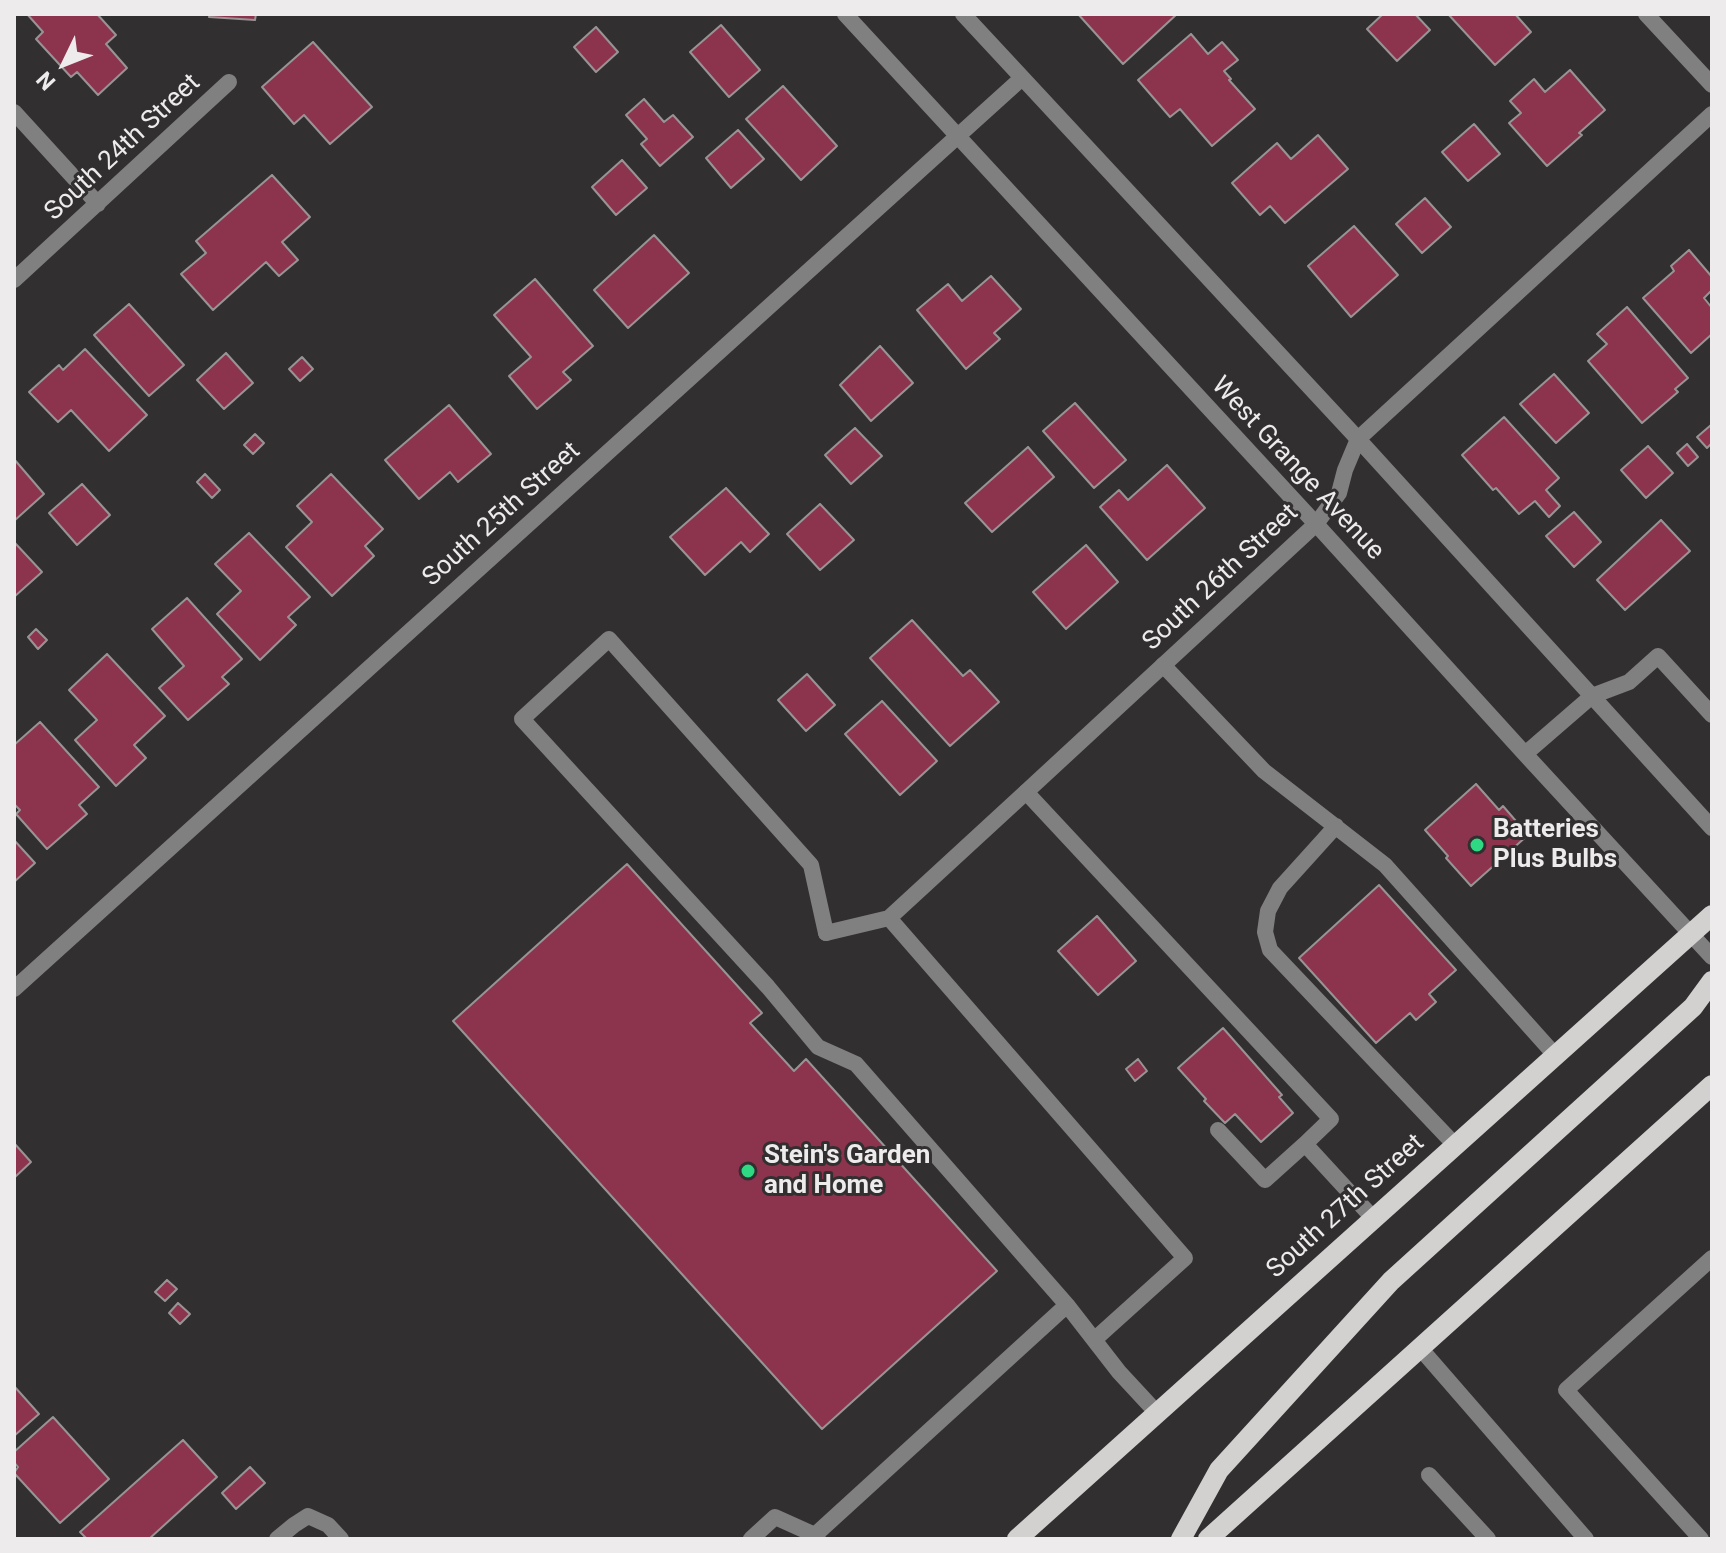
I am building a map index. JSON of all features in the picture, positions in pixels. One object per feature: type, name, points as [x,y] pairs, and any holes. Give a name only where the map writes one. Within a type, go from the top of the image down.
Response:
[{"type":"main road","name":"South 27th Street","points":[[1017,1539],[1712,915]]},
{"type":"main road","points":[[1181,1539],[1219,1470],[1391,1281],[1693,1007],[1712,981]]},
{"type":"main road","points":[[1208,1539],[1712,1085]]},
{"type":"street","name":"West Grange Avenue","points":[[845,14],[1712,957]]},
{"type":"street","points":[[963,14],[1358,439],[1712,828]]},
{"type":"street","points":[[1646,14],[1712,85]]},
{"type":"street","name":"South 25th Street","points":[[14,989],[1022,78]]},
{"type":"street","name":"South 24th Street","points":[[14,280],[229,82]]},
{"type":"street","points":[[14,112],[98,204]]},
{"type":"street","name":"South 26th Street","points":[[1067,1305],[856,1064],[818,1047],[768,987],[522,719],[609,639],[811,865],[826,933],[889,918],[1316,524],[1339,493],[1358,439],[1712,114]]},
{"type":"street","points":[[1525,754],[1592,696],[1629,682],[1658,656],[1712,715]]},
{"type":"street","points":[[1163,665],[1264,771],[1385,865],[1555,1055]]},
{"type":"street","points":[[1026,792],[1331,1119],[1265,1180],[1218,1130]]},
{"type":"street","points":[[1336,826],[1280,888],[1268,911],[1265,932],[1270,950],[1455,1145]]},
{"type":"street","points":[[889,918],[1185,1258],[1094,1340]]},
{"type":"street","points":[[1305,1144],[1373,1218]]},
{"type":"street","points":[[1701,1539],[1566,1390],[1712,1258]]},
{"type":"street","points":[[751,1539],[775,1517],[817,1537],[1067,1305],[1119,1372],[1157,1413]]},
{"type":"street","points":[[1420,1348],[1586,1539]]},
{"type":"street","points":[[1429,1475],[1488,1539]]},
{"type":"street","points":[[277,1539],[292,1532],[308,1516],[328,1525],[341,1539]]},
{"type":"building","points":[[27,14],[97,14],[116,35],[106,44],[127,68],[98,95],[77,72],[71,77],[36,39],[43,32]]},
{"type":"building","points":[[210,14],[256,14],[255,20],[209,17]]},
{"type":"building","points":[[1078,14],[1177,14],[1123,64]]},
{"type":"building","points":[[1383,14],[1415,14],[1430,30],[1397,61],[1367,29]]},
{"type":"building","points":[[1448,14],[1515,14],[1531,32],[1495,65]]},
{"type":"building","points":[[721,25],[760,70],[729,97],[690,52]]},
{"type":"building","points":[[596,27],[618,52],[596,72],[574,47]]},
{"type":"building","points":[[1191,34],[1208,54],[1222,42],[1238,60],[1224,71],[1255,109],[1212,146],[1180,109],[1170,117],[1138,80]]},
{"type":"building","points":[[313,42],[372,107],[330,144],[304,115],[294,124],[262,87]]},
{"type":"building","points":[[1570,70],[1605,110],[1547,166],[1509,123],[1521,113],[1510,101],[1534,79],[1545,92]]},
{"type":"building","points":[[783,86],[837,146],[801,180],[746,119]]},
{"type":"building","points":[[644,99],[664,122],[673,115],[693,137],[660,166],[641,144],[647,139],[626,115]]},
{"type":"building","points":[[1474,124],[1500,154],[1468,181],[1442,152]]},
{"type":"building","points":[[738,130],[764,159],[731,188],[706,158]]},
{"type":"building","points":[[1318,135],[1348,169],[1285,223],[1270,206],[1260,215],[1232,183],[1277,143],[1291,159]]},
{"type":"building","points":[[622,160],[647,188],[616,215],[592,187]]},
{"type":"building","points":[[272,175],[310,217],[282,242],[298,260],[279,276],[266,262],[213,310],[181,274],[206,253],[196,241]]},
{"type":"building","points":[[1425,198],[1451,227],[1422,253],[1396,224]]},
{"type":"building","points":[[1354,226],[1398,275],[1351,317],[1308,266]]},
{"type":"building","points":[[654,235],[689,273],[628,328],[594,290]]},
{"type":"building","points":[[1689,250],[1712,277],[1712,290],[1704,298],[1712,308],[1712,334],[1691,353],[1643,298],[1674,271],[1671,266]]},
{"type":"building","points":[[991,276],[1021,309],[994,333],[1000,339],[966,369],[917,310],[948,284],[962,301]]},
{"type":"building","points":[[535,279],[593,346],[563,372],[571,380],[537,409],[509,376],[531,357],[494,315]]},
{"type":"building","points":[[129,304],[184,365],[149,396],[94,335]]},
{"type":"building","points":[[1627,307],[1688,378],[1675,389],[1678,392],[1642,423],[1588,361],[1607,344],[1597,334]]},
{"type":"building","points":[[880,346],[913,383],[871,421],[840,385]]},
{"type":"building","points":[[85,349],[147,415],[109,451],[71,410],[58,422],[29,392],[59,365],[63,370]]},
{"type":"building","points":[[226,353],[253,383],[224,409],[197,380]]},
{"type":"building","points":[[302,357],[313,369],[300,381],[289,369]]},
{"type":"building","points":[[1554,374],[1589,413],[1556,443],[1520,404]]},
{"type":"building","points":[[1075,403],[1126,460],[1094,488],[1043,431]]},
{"type":"building","points":[[449,405],[491,454],[458,482],[450,472],[419,499],[385,460]]},
{"type":"building","points":[[1504,417],[1559,478],[1546,490],[1560,506],[1549,517],[1535,501],[1519,514],[1462,455]]},
{"type":"building","points":[[1711,425],[1712,443],[1707,448],[1697,437]]},
{"type":"building","points":[[855,428],[882,456],[851,484],[825,455]]},
{"type":"building","points":[[255,434],[264,443],[253,454],[244,445]]},
{"type":"building","points":[[1687,444],[1698,457],[1688,466],[1677,453]]},
{"type":"building","points":[[1648,446],[1673,473],[1646,498],[1621,470]]},
{"type":"building","points":[[1028,447],[1054,477],[992,532],[965,503]]},
{"type":"building","points":[[14,459],[44,494],[14,521]]},
{"type":"building","points":[[1167,465],[1205,508],[1147,560],[1100,507],[1119,490],[1128,500]]},
{"type":"building","points":[[205,474],[220,490],[212,498],[197,482]]},
{"type":"building","points":[[331,474],[383,529],[365,546],[374,556],[332,596],[286,547],[312,522],[297,506]]},
{"type":"building","points":[[82,484],[110,515],[77,545],[49,513]]},
{"type":"building","points":[[726,488],[769,534],[750,552],[741,542],[705,575],[670,537]]},
{"type":"building","points":[[820,504],[854,540],[820,570],[787,534]]},
{"type":"building","points":[[1574,512],[1601,542],[1574,567],[1546,536]]},
{"type":"building","points":[[1661,520],[1690,551],[1625,610],[1597,580]]},
{"type":"building","points":[[249,533],[310,597],[288,617],[296,625],[260,660],[217,614],[241,591],[215,564]]},
{"type":"building","points":[[14,544],[42,572],[14,597]]},
{"type":"building","points":[[1086,545],[1118,582],[1066,629],[1033,592]]},
{"type":"building","points":[[187,598],[242,659],[222,677],[229,684],[188,720],[159,688],[184,666],[152,629]]},
{"type":"building","points":[[912,620],[963,676],[970,670],[999,702],[950,746],[870,658]]},
{"type":"building","points":[[36,629],[47,640],[38,649],[28,637]]},
{"type":"building","points":[[107,654],[165,716],[134,745],[146,758],[116,786],[75,740],[97,720],[69,690]]},
{"type":"building","points":[[807,674],[835,705],[806,731],[778,700]]},
{"type":"building","points":[[882,701],[937,761],[900,795],[845,734]]},
{"type":"building","points":[[40,722],[99,787],[79,805],[87,814],[47,849],[16,814],[20,810],[14,804],[14,745]]},
{"type":"building","name":"Batteries Plus Bulbs","points":[[1476,784],[1499,810],[1503,806],[1528,835],[1471,886],[1425,830]]},
{"type":"building","points":[[14,840],[35,863],[14,882]]},
{"type":"building","name":"Stein's Garden and Home","points":[[627,864],[762,1013],[750,1023],[794,1071],[806,1059],[997,1271],[822,1429],[453,1021]]},
{"type":"building","points":[[1379,885],[1456,970],[1429,994],[1436,1002],[1416,1020],[1410,1013],[1376,1043],[1299,958]]},
{"type":"building","points":[[1097,916],[1136,961],[1098,995],[1058,951]]},
{"type":"building","points":[[1223,1028],[1282,1095],[1279,1097],[1293,1113],[1261,1142],[1235,1114],[1225,1123],[1178,1068]]},
{"type":"building","points":[[1138,1059],[1147,1071],[1135,1081],[1126,1069]]},
{"type":"building","points":[[14,1143],[31,1162],[14,1178]]},
{"type":"building","points":[[167,1280],[177,1289],[165,1301],[155,1292]]},
{"type":"building","points":[[178,1303],[190,1314],[180,1324],[169,1313]]},
{"type":"building","points":[[14,1386],[39,1414],[14,1436]]},
{"type":"building","points":[[53,1417],[109,1479],[60,1523],[14,1473],[18,1467],[14,1462],[14,1452]]},
{"type":"building","points":[[183,1440],[217,1477],[149,1539],[87,1539],[80,1532]]},
{"type":"building","points":[[250,1467],[265,1483],[236,1509],[222,1493]]},
{"type":"place","name":"Batteries Plus Bulbs","points":[[1477,845]]},
{"type":"place","name":"Stein's Garden and Home","points":[[748,1171]]}]
